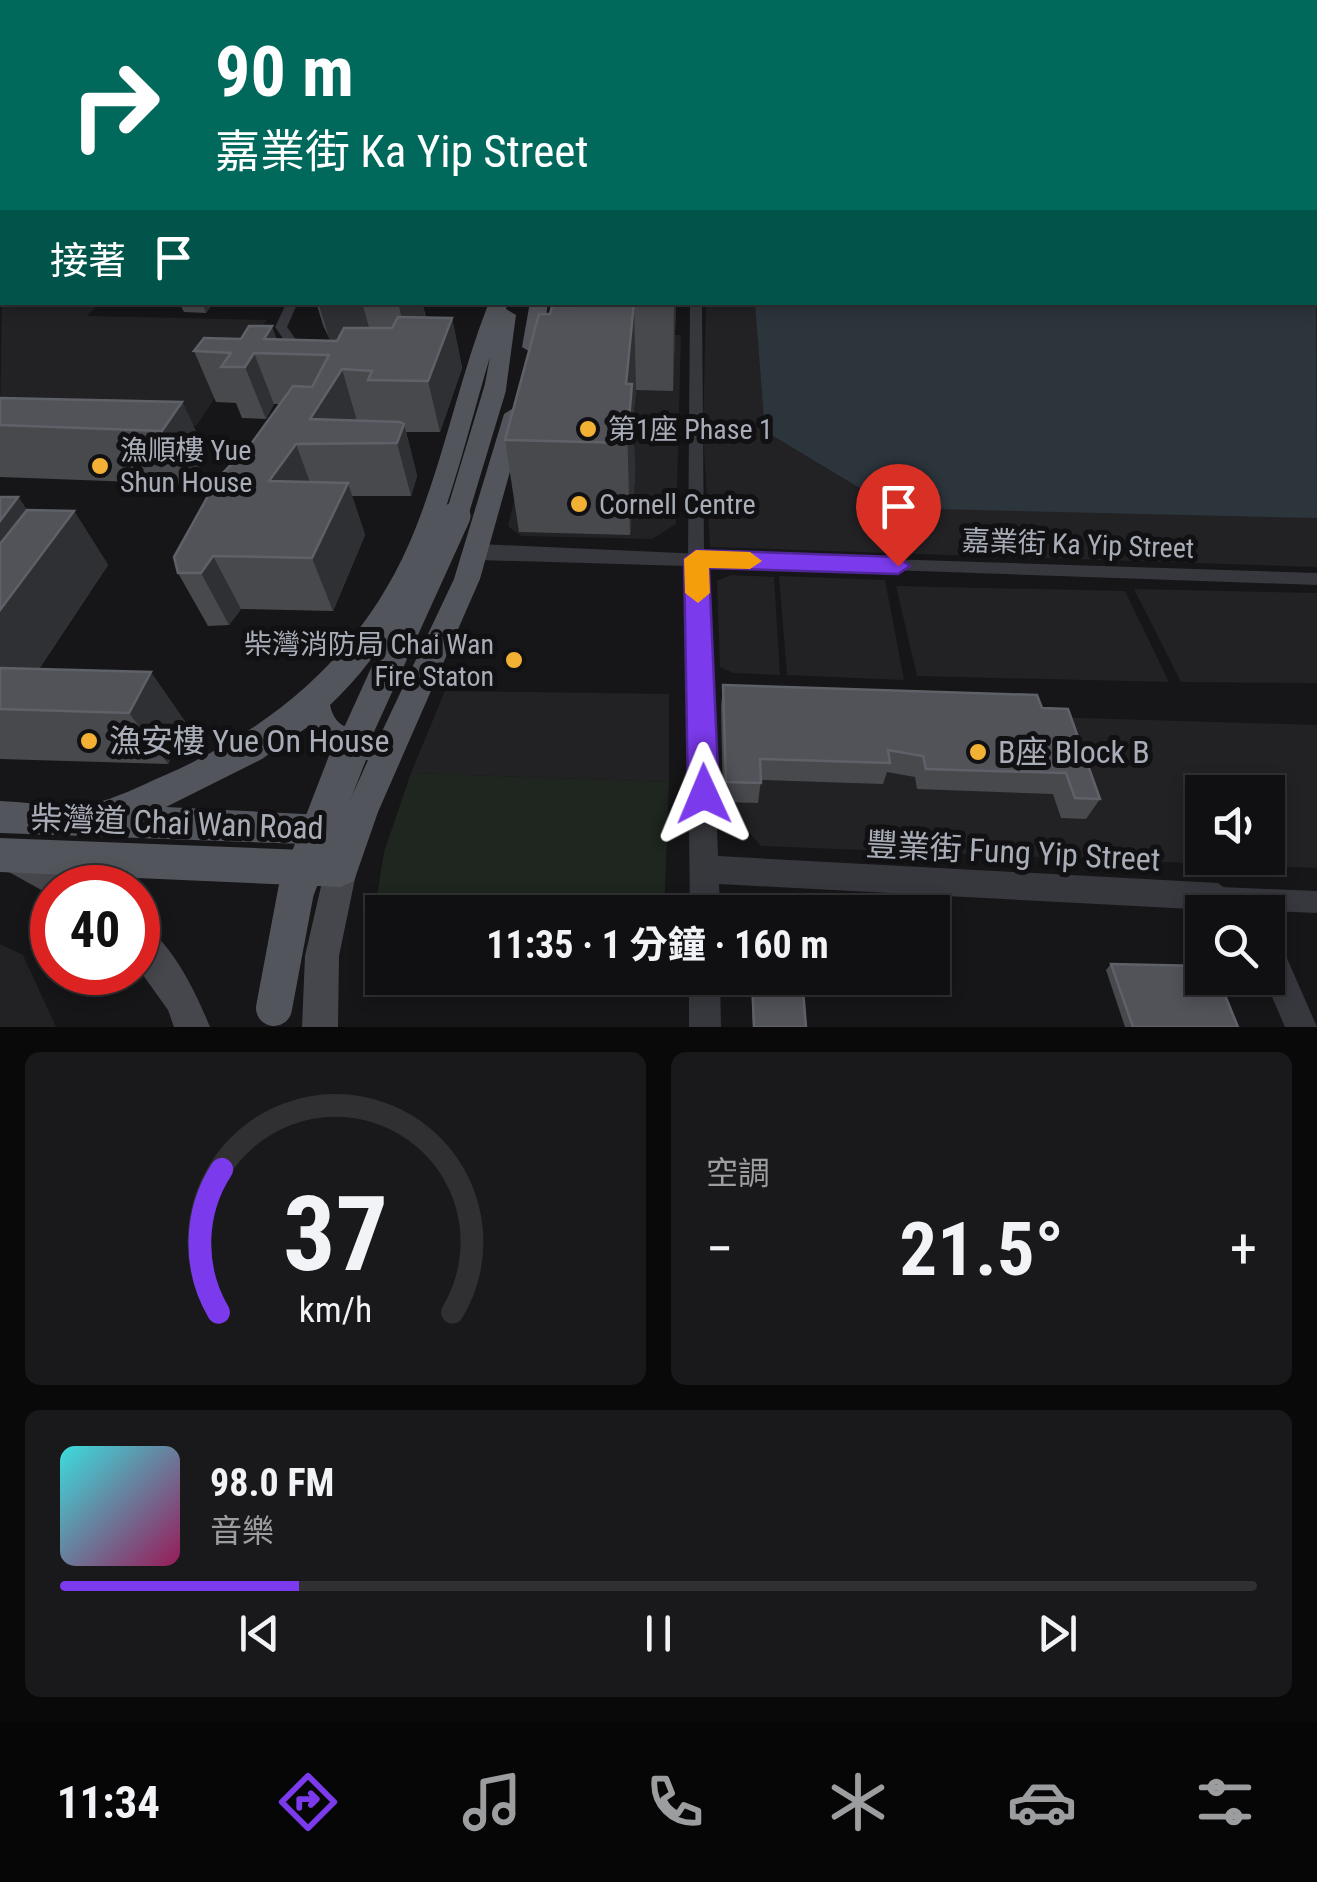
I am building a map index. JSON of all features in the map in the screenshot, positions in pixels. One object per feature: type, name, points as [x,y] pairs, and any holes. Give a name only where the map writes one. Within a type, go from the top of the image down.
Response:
[{"type":"main road","points":[[88,821],[201,779],[264,743],[315,706],[386,616],[427,532],[502,305]]},
{"type":"main road","points":[[320,1027],[322,956],[341,869],[354,830],[478,552],[514,384],[503,305]]},
{"type":"main road","points":[[273,1018],[281,944],[306,846],[445,548],[546,315]]},
{"type":"main road","points":[[315,706],[317,723],[329,738],[345,745],[368,747],[401,730]]},
{"type":"main road","name":"柴灣道 Chai Wan Road","points":[[0,817],[354,830]]},
{"type":"main road","name":"柴灣道 Chai Wan Road","points":[[4,855],[341,869]]},
{"type":"main road","name":"柴灣道 Chai Wan Road","points":[[4,855],[30,868]]},
{"type":"main road","points":[[160,970],[181,999],[192,1027]]},
{"type":"street","points":[[292,305],[281,327],[312,364]]},
{"type":"street","points":[[696,305],[696,559],[705,895]]},
{"type":"street","points":[[676,323],[696,323]]},
{"type":"street","name":"嘉業街 Ka Yip Street","points":[[478,552],[1317,579]]},
{"type":"street","name":"豐業街 Fung Yip Street","points":[[705,870],[1185,902]]},
{"type":"street","name":"豐業街 Fung Yip Street","points":[[1285,905],[1317,902]]},
{"type":"street","points":[[1285,990],[1301,1027]]},
{"type":"street","points":[[704,1027],[705,995]]},
{"type":"shaded area","points":[[2,305],[97,305],[87,316],[267,320],[196,426],[0,422]]},
{"type":"shaded area","points":[[706,305],[1317,305],[1317,567],[710,547],[703,434]]},
{"type":"shaded area","points":[[755,305],[1316,305],[1317,518],[893,508],[765,431]]},
{"type":"shaded area","points":[[554,333],[681,335],[676,524],[652,539],[521,536],[508,526]]},
{"type":"shaded area","points":[[731,575],[774,577],[780,675],[733,673],[720,667],[717,581]]},
{"type":"shaded area","points":[[779,576],[885,580],[904,680],[787,675]]},
{"type":"shaded area","points":[[896,586],[1125,591],[1169,682],[917,676]]},
{"type":"shaded area","points":[[1134,589],[1317,593],[1317,683],[1181,682]]},
{"type":"shaded area","points":[[445,691],[669,694],[669,782],[411,773]]},
{"type":"shaded area","points":[[721,707],[1317,725],[1317,868],[1285,867],[1285,775],[1185,775],[1185,863],[761,846],[723,802]]},
{"type":"shaded area","points":[[411,773],[669,782],[665,895],[377,895],[384,852]]},
{"type":"shaded area","points":[[0,944],[23,955],[30,970],[30,995],[41,995],[56,1027],[0,1027]]},
{"type":"building","points":[[634,305],[626,384],[632,384],[627,443],[505,440],[539,314],[550,314],[552,306]]},
{"type":"building","points":[[398,317],[452,318],[428,381],[368,380],[372,371],[342,369],[310,419],[400,422],[404,424],[397,443],[296,444],[269,481],[348,483],[312,558],[213,556],[201,573],[178,573],[174,557],[218,478],[251,444],[293,386],[312,387],[329,355],[254,353],[245,367],[221,367],[231,353],[194,351],[204,338],[241,339],[249,326],[272,326],[264,339],[337,341],[344,328],[392,328]]},
{"type":"building","points":[[0,398],[182,402],[162,431],[0,425]]},
{"type":"building","points":[[0,497],[18,497],[0,521]]},
{"type":"building","points":[[27,510],[74,511],[0,610],[0,544]]},
{"type":"building","points":[[0,668],[151,672],[129,713],[0,709]]},
{"type":"building","points":[[723,685],[1037,695],[1042,708],[1068,709],[1100,799],[1075,798],[1066,773],[926,769],[923,756],[888,750],[890,763],[760,759],[761,783],[726,782]]},
{"type":"building","points":[[1111,964],[1185,966],[1185,995],[1225,995],[1238,1027],[1133,1027]]},
{"type":"building","points":[[753,995],[803,995],[806,1027],[754,1027]]},
{"type":"slow traffic","points":[[698,593],[696,559],[750,561]]},
{"type":"place","name":"第1座 Phase 1","points":[[588,429]]},
{"type":"place","name":"漁順樓 Yue Shun House","points":[[100,466]]},
{"type":"place","name":"Cornell Centre","points":[[579,504]]},
{"type":"place","name":"柴灣消防局 Chai Wan Fire Staton","points":[[514,660]]},
{"type":"place","name":"漁安樓 Yue On House","points":[[89,741]]},
{"type":"place","name":"B座 Block B","points":[[978,752]]},
{"type":"route","points":[[704,794],[696,559],[898,566]]}]
